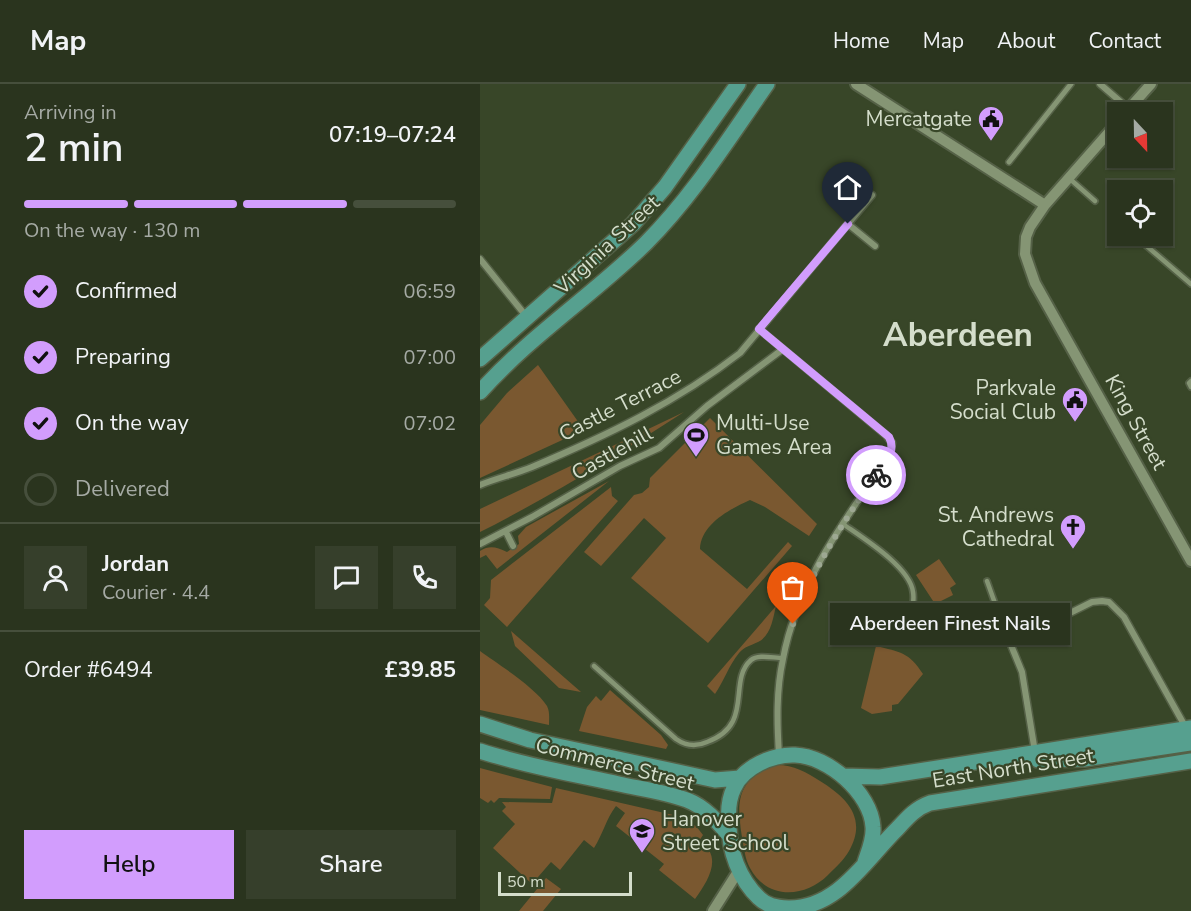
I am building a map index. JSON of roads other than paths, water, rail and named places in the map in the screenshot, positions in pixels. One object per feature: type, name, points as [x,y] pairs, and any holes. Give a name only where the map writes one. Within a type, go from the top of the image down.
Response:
[{"type":"main road","name":"Virginia Street","points":[[480,359],[633,224],[665,187],[738,84]]},
{"type":"main road","name":"Virginia Street","points":[[480,392],[528,345],[656,234],[688,196],[767,84]]},
{"type":"main road","name":"Commerce Street","points":[[480,724],[530,740],[705,778],[715,780],[740,778]]},
{"type":"main road","name":"East North Street","points":[[843,776],[880,777],[1035,753],[1189,733]]},
{"type":"main road","points":[[984,761],[1084,759],[1189,733]]},
{"type":"main road","name":"Commerce Street","points":[[480,751],[534,766],[648,790],[688,801],[704,810],[729,835]]},
{"type":"main road","points":[[779,755],[809,757],[843,776],[863,796],[872,820],[872,842],[865,862],[826,906],[770,909],[756,895],[739,870],[729,835],[730,803],[734,789],[740,778],[779,755]]},
{"type":"main road","name":"East North Street","points":[[865,862],[914,811],[930,803],[1191,761]]},
{"type":"street","points":[[856,84],[1045,205]]},
{"type":"street","points":[[1009,162],[1071,84]]},
{"type":"street","points":[[1100,84],[1119,102]]},
{"type":"street","points":[[1136,102],[1151,84]]},
{"type":"street","name":"King Street","points":[[1107,134],[1045,205],[1030,227],[1025,250],[1030,272],[1046,303],[1191,561]]},
{"type":"street","name":"Castle Terrace","points":[[480,485],[529,469],[677,398],[740,353],[872,195]]},
{"type":"street","points":[[848,224],[875,246]]},
{"type":"street","points":[[480,259],[526,317]]},
{"type":"street","points":[[759,329],[889,437],[892,443],[890,454],[822,557],[808,583],[783,658],[778,697],[779,755]]},
{"type":"street","name":"Castlehill","points":[[480,544],[506,532],[621,466],[659,448],[707,406],[783,349]]},
{"type":"street","points":[[506,532],[513,546]]},
{"type":"street","points":[[1010,643],[1086,605],[1098,601],[1108,603],[1124,618],[1189,733]]},
{"type":"street","points":[[1002,623],[1023,672],[1035,753]]},
{"type":"street","points":[[713,911],[739,870]]},
{"type":"lane","points":[[1068,178],[1095,201]]},
{"type":"lane","points":[[1147,246],[1191,284]]},
{"type":"lane","points":[[1191,381],[1189,383],[1191,387]]},
{"type":"lane","points":[[843,524],[888,557],[910,582],[914,594],[909,625]]},
{"type":"lane","points":[[987,580],[1002,623]]},
{"type":"lane","points":[[594,666],[676,740],[689,745],[699,745],[720,737],[732,724],[743,675],[750,661],[759,657],[783,658]]},
{"type":"place","name":"Mercatgate","points":[[991,142]]},
{"type":"place","name":"Parkvale Social Club","points":[[1075,423]]},
{"type":"place","name":"Multi-Use Games Area","points":[[696,458]]},
{"type":"place","name":"St. Andrews Cathedral","points":[[1073,550]]},
{"type":"place","name":"Aberdeen Finest Nails","points":[[793,624]]},
{"type":"place","name":"Hanover Street School","points":[[642,854]]},
{"type":"district","name":"Aberdeen","points":[[958,334]]}]
